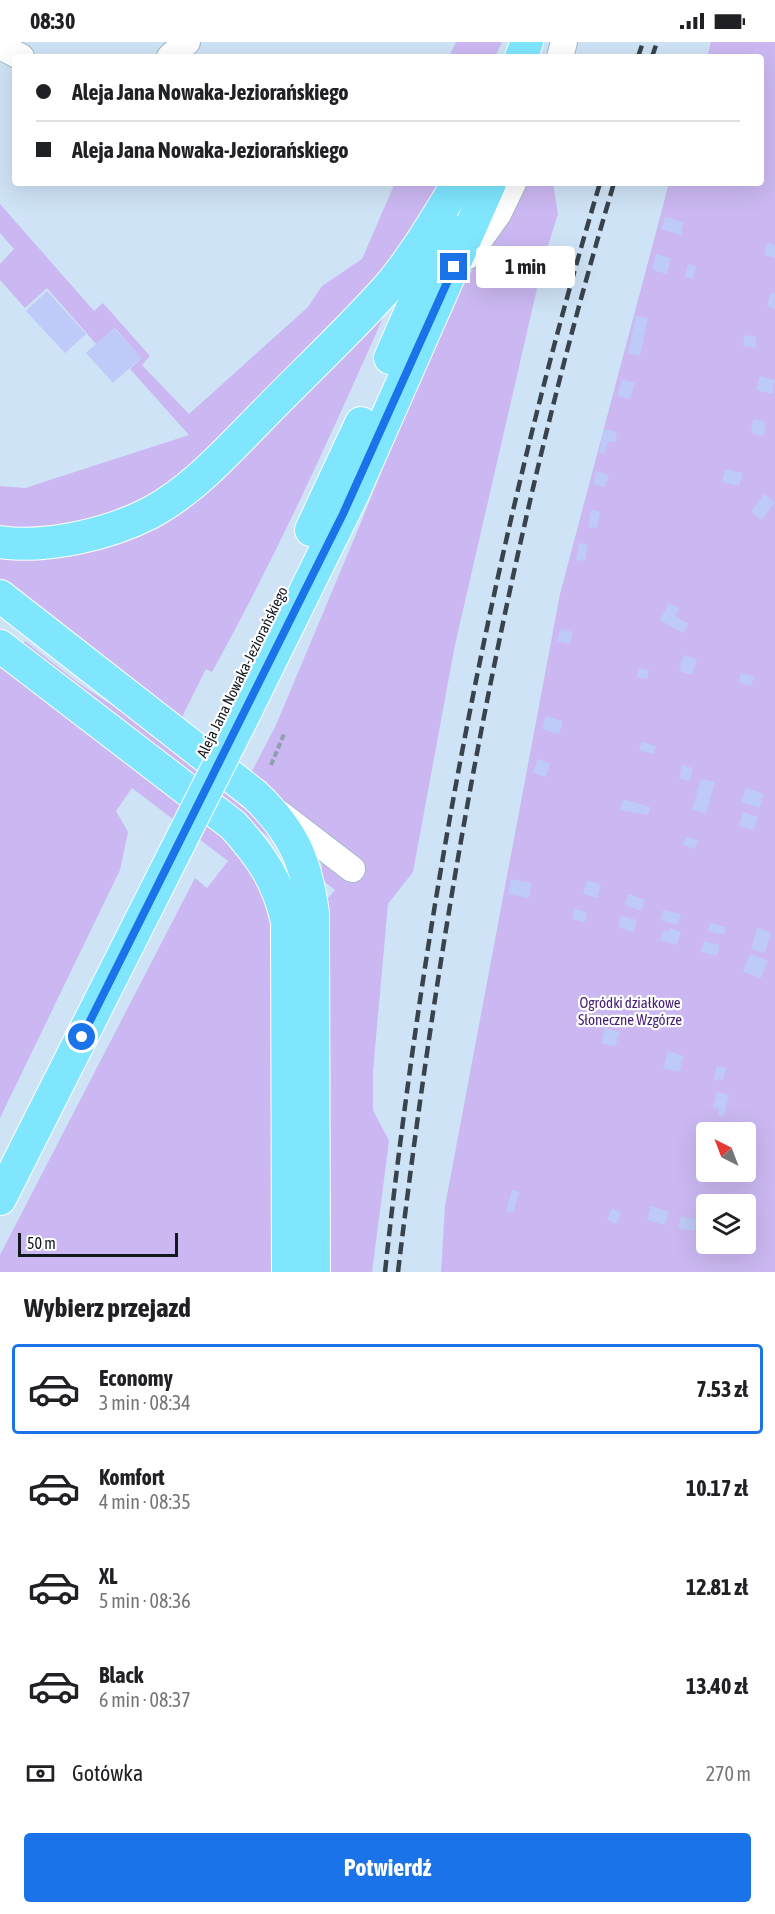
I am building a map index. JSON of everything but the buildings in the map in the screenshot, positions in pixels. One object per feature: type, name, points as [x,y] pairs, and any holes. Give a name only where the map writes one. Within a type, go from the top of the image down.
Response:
[{"type":"main road","points":[[0,542],[48,542],[126,525],[151,512],[194,482],[391,284],[434,223],[456,186]]},
{"type":"main road","name":"Aleja Jana Nowaka-Jeziorańskiego","points":[[237,705],[465,186]]},
{"type":"main road","name":"Aleja Jana Nowaka-Jeziorańskiego","points":[[0,1199],[166,848],[237,705],[348,504],[489,186]]},
{"type":"main road","points":[[0,596],[255,795],[275,814],[290,837],[318,893],[314,925],[314,1272]]},
{"type":"main road","points":[[0,646],[233,825],[256,851],[272,874],[287,922],[288,1272]]},
{"type":"main road","name":"Aleja Jana Nowaka-Jeziorańskiego","points":[[0,1152],[166,848]]},
{"type":"main road","points":[[0,1219],[30,1138]]},
{"type":"lane","points":[[173,54],[187,42]]},
{"type":"lane","points":[[0,46],[15,54]]},
{"type":"lane","points":[[445,288],[498,214],[512,186]]},
{"type":"lane","points":[[255,795],[352,869]]},
{"type":"path","points":[[271,765],[284,734]]},
{"type":"green space","points":[[456,42],[502,42],[496,54],[450,54]]},
{"type":"green space","name":"Ogródki działkowe Słoneczne Wzgórze","points":[[711,42],[775,42],[775,1272],[441,1272],[445,1206],[560,594],[668,186],[764,186],[764,54],[708,54]]},
{"type":"green space","points":[[394,186],[438,186],[396,261],[175,482],[99,522],[0,533],[0,486],[25,488],[189,435],[130,369],[141,358],[115,328],[96,344],[47,288],[25,308],[0,280],[0,264],[14,249],[0,233],[0,204],[94,311],[103,303],[150,356],[142,365],[189,414],[308,307],[322,286],[362,259]]},
{"type":"green space","points":[[525,186],[553,186],[558,214],[544,258],[455,645],[413,872],[388,904],[373,1071],[373,1110],[389,1141],[372,1272],[324,1272],[321,907],[335,890],[321,879],[322,860],[360,859],[250,775],[276,725],[418,381],[460,287],[508,223]]},
{"type":"green space","points":[[386,311],[259,583],[212,672],[206,669],[180,721],[0,582],[0,552],[101,542]]},
{"type":"green space","points":[[25,641],[77,682],[145,727],[242,799],[287,851],[20,647]]},
{"type":"green space","points":[[0,659],[242,851],[272,902],[278,1272],[0,1272],[0,1255],[195,878],[207,888],[228,861],[132,788],[116,811],[128,832],[120,870],[0,1118]]},
{"type":"railway","points":[[639,54],[643,42]]},
{"type":"railway","points":[[653,54],[657,42]]},
{"type":"railway","points":[[385,1272],[401,1134],[421,996],[468,722],[527,451],[599,186]]},
{"type":"railway","points":[[398,1272],[435,997],[483,723],[542,452],[576,317],[613,186]]},
{"type":"route","points":[[82,1037],[343,514],[454,267]]}]
